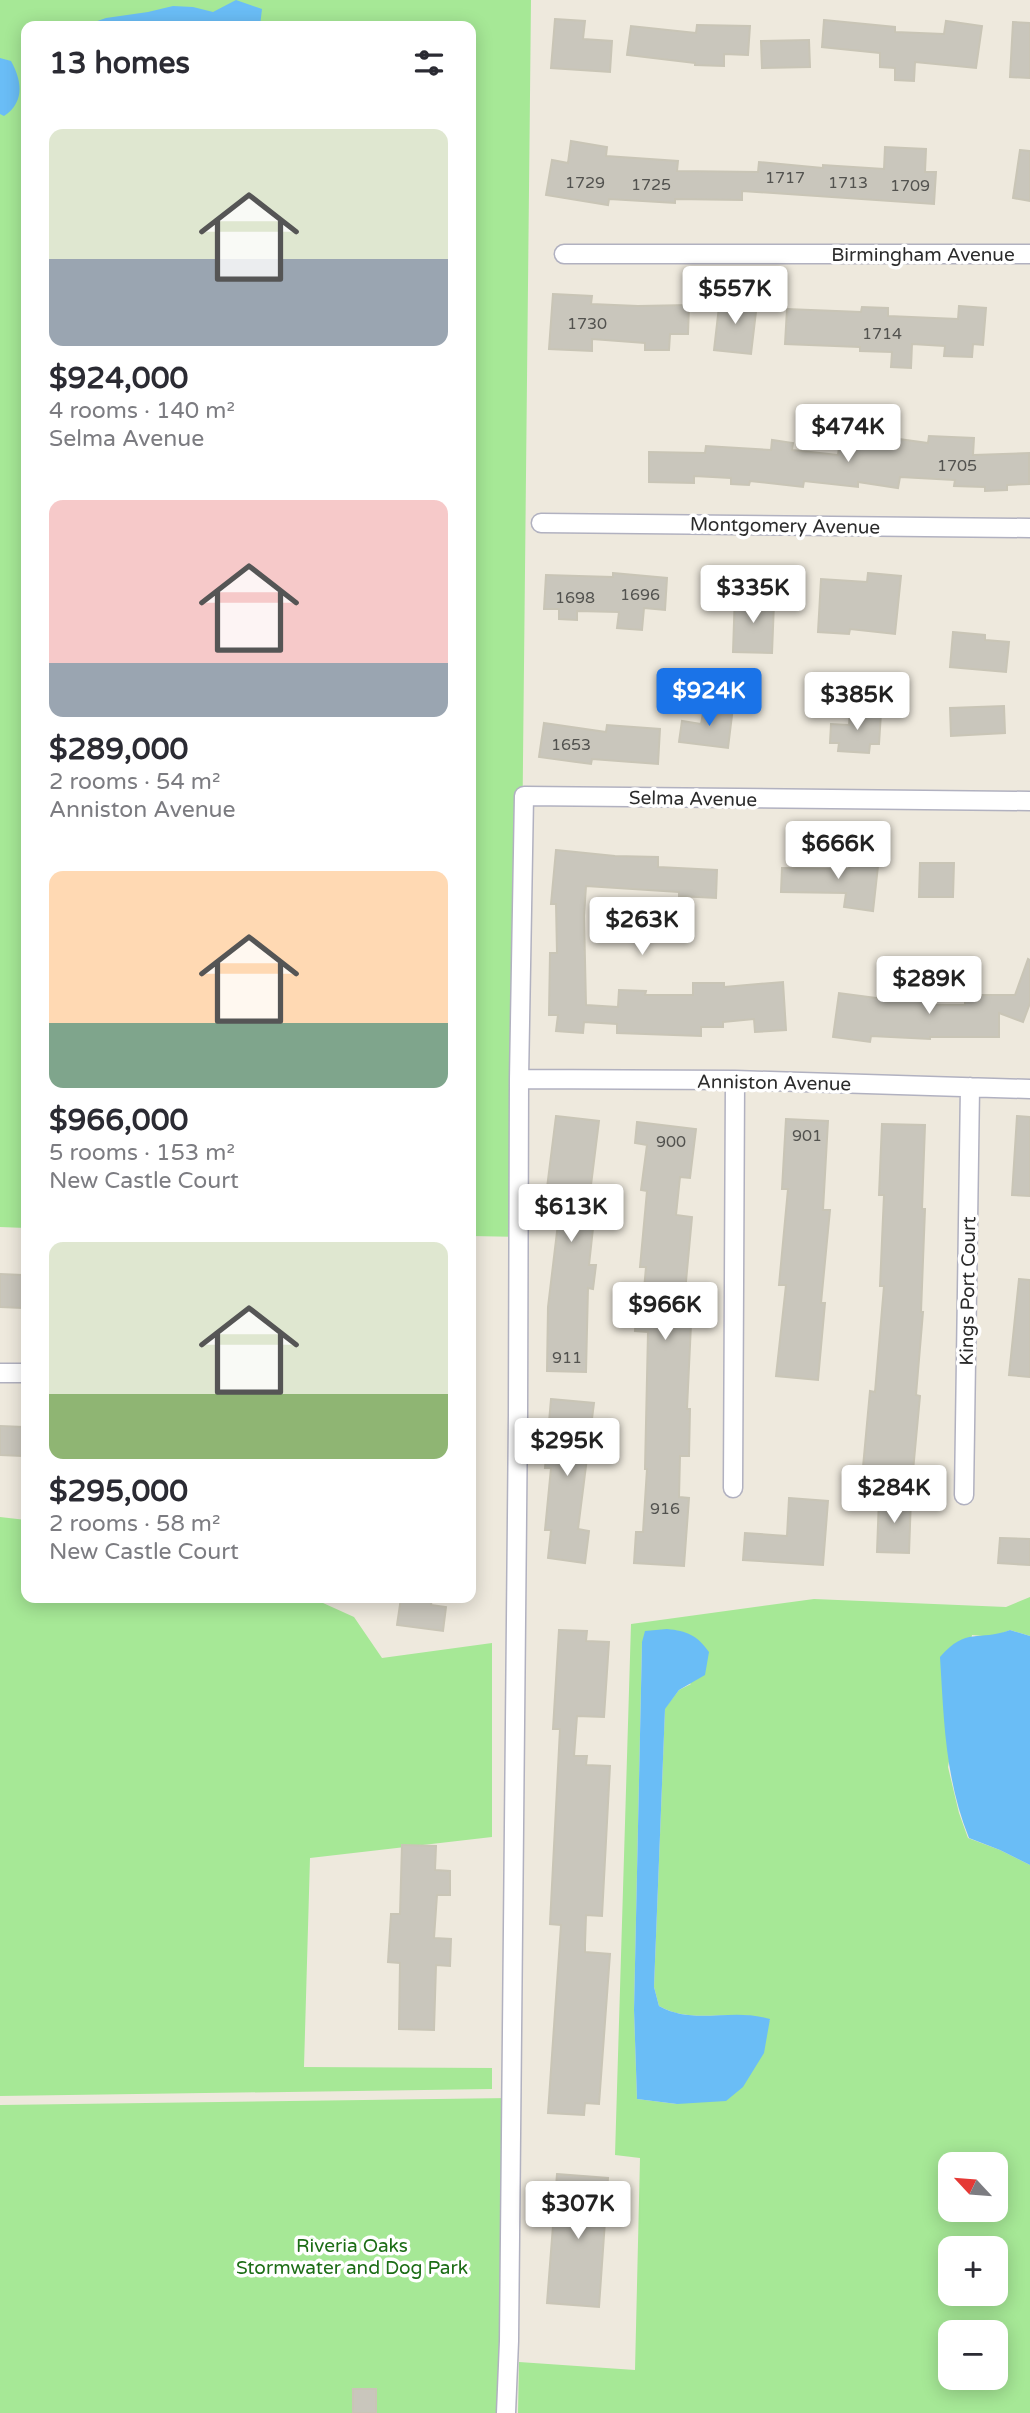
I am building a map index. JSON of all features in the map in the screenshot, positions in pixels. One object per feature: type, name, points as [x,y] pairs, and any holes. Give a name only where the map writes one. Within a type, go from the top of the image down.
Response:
[{"type":"street","name":"Birmingham Avenue","points":[[564,254],[1030,254]]},
{"type":"street","name":"Montgomery Avenue","points":[[541,523],[1030,528]]},
{"type":"street","name":"Selma Avenue","points":[[519,1079],[524,796],[1030,801]]},
{"type":"street","name":"Anniston Avenue","points":[[519,1079],[735,1080],[1030,1089]]},
{"type":"street","points":[[506,2413],[509,2341],[519,1079]]},
{"type":"street","points":[[733,1488],[735,1080]]},
{"type":"street","name":"Kings Port Court","points":[[964,1495],[970,1087]]},
{"type":"street","points":[[0,1373],[21,1373]]},
{"type":"green space","points":[[0,0],[531,0],[518,1237],[476,1236],[476,21],[21,21],[21,1228],[0,1227]]},
{"type":"green space","points":[[0,1517],[21,1519],[21,1603],[323,1603],[354,1617],[382,1658],[492,1643],[492,1837],[310,1858],[304,2067],[492,2068],[492,2089],[0,2096]]},
{"type":"green space","points":[[1030,1597],[1030,1636],[1010,1630],[993,1637],[972,1635],[948,1767],[968,1838],[1030,1865],[1030,2413],[518,2413],[519,2362],[635,2370],[640,2158],[615,2155],[631,1624],[814,1599],[1006,1607]],"holes":[[[642,1642],[691,1684],[679,1690],[665,1708],[654,1987],[659,2006],[686,2015],[741,2015],[770,2020],[677,2104],[637,2099],[634,2010]]]},
{"type":"green space","name":"Riveria Oaks Stormwater and Dog Park","points":[[511,2098],[508,2413],[0,2413],[0,2105]]},
{"type":"water","points":[[236,0],[262,9],[261,21],[97,21],[173,6],[213,12]]},
{"type":"water","points":[[0,58],[11,61],[18,76],[20,91],[16,104],[4,116],[0,114]]},
{"type":"water","points":[[667,1629],[691,1635],[709,1652],[705,1675],[679,1690],[665,1709],[654,1987],[659,2006],[672,2012],[770,2019],[764,2053],[743,2087],[726,2101],[677,2104],[637,2099],[634,2010],[642,1642],[645,1631]]},
{"type":"water","points":[[1010,1630],[1030,1636],[1030,1865],[969,1838],[950,1771],[945,1727],[940,1657],[958,1641]]},
{"type":"building","points":[[555,19],[585,21],[583,39],[612,41],[610,72],[551,68]]},
{"type":"building","points":[[824,20],[895,27],[895,32],[944,34],[946,21],[982,26],[976,68],[915,62],[914,81],[895,80],[895,68],[880,67],[880,53],[822,47]]},
{"type":"building","points":[[1013,22],[1030,23],[1030,78],[1010,77]]},
{"type":"building","points":[[697,25],[750,26],[748,55],[724,54],[724,66],[695,65],[627,55],[631,26],[696,33]]},
{"type":"building","points":[[809,40],[810,67],[762,68],[761,41]]},
{"type":"building","points":[[571,141],[607,147],[606,156],[678,161],[677,171],[758,172],[759,162],[823,168],[823,165],[884,169],[885,147],[926,149],[925,172],[936,172],[934,204],[742,191],[742,200],[675,199],[675,203],[609,199],[608,205],[546,195],[552,160],[568,163]]},
{"type":"building","points":[[1020,150],[1030,151],[1030,201],[1013,198]]},
{"type":"building","points":[[553,294],[592,296],[591,304],[689,305],[688,334],[670,334],[669,350],[645,350],[645,343],[592,339],[592,351],[549,349]]},
{"type":"building","points":[[720,298],[757,303],[751,354],[714,350]]},
{"type":"building","points":[[959,306],[986,308],[983,345],[973,344],[972,357],[944,356],[945,346],[912,344],[911,368],[891,367],[892,352],[860,351],[860,347],[785,344],[787,309],[861,312],[862,307],[888,308],[888,316],[958,319]]},
{"type":"building","points":[[877,436],[928,443],[929,436],[974,438],[973,455],[1029,453],[1029,484],[1007,485],[1007,490],[985,491],[985,487],[954,486],[955,480],[900,477],[898,488],[858,482],[858,487],[804,481],[803,487],[750,481],[749,485],[731,484],[731,478],[694,476],[694,483],[649,482],[649,452],[705,453],[706,446],[771,450],[772,440],[793,443],[792,450],[838,455],[840,439],[876,443]]},
{"type":"building","points":[[613,573],[667,578],[665,610],[644,608],[642,630],[617,628],[619,612],[577,611],[577,620],[559,619],[559,609],[544,609],[546,575],[613,577]]},
{"type":"building","points":[[868,573],[901,576],[895,634],[850,629],[849,634],[818,632],[821,579],[867,582]]},
{"type":"building","points":[[735,593],[757,594],[757,602],[774,603],[772,653],[733,652]]},
{"type":"building","points":[[953,632],[985,635],[985,640],[1009,642],[1006,672],[950,667]]},
{"type":"building","points":[[873,683],[900,683],[900,704],[873,704]]},
{"type":"building","points":[[705,703],[733,707],[728,748],[679,742],[682,721],[701,724]]},
{"type":"building","points":[[1004,706],[1005,733],[951,736],[950,708]]},
{"type":"building","points":[[850,711],[881,713],[879,744],[870,744],[869,753],[838,751],[839,743],[830,743],[831,724],[849,725]]},
{"type":"building","points":[[544,723],[606,732],[607,725],[660,729],[658,764],[592,759],[591,764],[539,757]]},
{"type":"building","points":[[556,850],[658,857],[658,867],[717,870],[716,898],[679,896],[679,892],[586,886],[586,1005],[618,1007],[619,990],[646,991],[645,995],[693,995],[693,983],[724,983],[724,987],[783,982],[786,1030],[755,1032],[754,1019],[723,1022],[723,1027],[701,1027],[701,1036],[617,1033],[617,1024],[584,1022],[583,1033],[556,1031],[558,1015],[549,1015],[550,953],[557,953],[556,904],[551,904]]},
{"type":"building","points":[[851,853],[879,857],[873,911],[844,907],[846,893],[781,892],[782,868],[849,869]]},
{"type":"building","points":[[920,863],[954,863],[953,897],[919,897]]},
{"type":"building","points":[[1028,959],[1030,1003],[1023,1022],[999,1013],[999,1037],[930,1039],[871,1036],[870,1042],[833,1037],[839,993],[884,999],[932,1001],[932,1005],[965,1005],[965,1001],[956,997],[957,995],[1015,995]]},
{"type":"building","points":[[556,1116],[599,1121],[588,1209],[595,1210],[589,1265],[596,1265],[593,1289],[588,1288],[586,1372],[547,1371],[548,1307],[562,1190],[547,1188]]},
{"type":"building","points":[[1017,1116],[1030,1117],[1030,1196],[1012,1195]]},
{"type":"building","points":[[786,1119],[828,1121],[823,1210],[830,1210],[821,1303],[825,1303],[818,1380],[776,1376],[786,1285],[779,1285],[788,1189],[782,1189]]},
{"type":"building","points":[[637,1122],[696,1129],[690,1178],[680,1177],[676,1215],[692,1217],[684,1303],[692,1303],[687,1409],[690,1409],[689,1456],[680,1456],[679,1497],[689,1498],[684,1566],[634,1563],[636,1532],[643,1532],[647,1469],[648,1332],[635,1331],[637,1301],[643,1301],[646,1267],[640,1267],[647,1191],[641,1190],[647,1145],[635,1143]]},
{"type":"building","points":[[882,1124],[925,1125],[922,1209],[925,1209],[923,1312],[916,1395],[920,1396],[913,1471],[863,1467],[870,1391],[875,1392],[884,1286],[880,1286],[884,1195],[879,1195]]},
{"type":"building","points":[[0,1274],[21,1275],[21,1308],[0,1307]]},
{"type":"building","points":[[1019,1279],[1030,1280],[1030,1377],[1009,1375]]},
{"type":"building","points":[[551,1399],[594,1403],[578,1529],[589,1531],[585,1563],[548,1558],[551,1530],[545,1530],[551,1468],[545,1468]]},
{"type":"building","points":[[0,1426],[21,1427],[21,1456],[0,1455]]},
{"type":"building","points":[[789,1498],[828,1501],[823,1565],[743,1560],[745,1533],[787,1536]]},
{"type":"building","points":[[879,1498],[911,1498],[909,1553],[877,1552]]},
{"type":"building","points":[[1000,1538],[1030,1539],[1030,1565],[998,1563]]},
{"type":"building","points":[[400,1603],[431,1603],[446,1607],[443,1631],[397,1625]]},
{"type":"building","points":[[559,1630],[587,1631],[586,1641],[609,1642],[604,1717],[577,1716],[574,1756],[587,1756],[586,1765],[610,1766],[602,1916],[586,1915],[585,1945],[585,1952],[610,1954],[599,2104],[585,2103],[584,2115],[548,2113],[561,1925],[550,1924],[560,1729],[553,1729]]},
{"type":"building","points":[[402,1845],[436,1846],[435,1870],[450,1871],[450,1895],[437,1895],[434,1938],[451,1939],[450,1966],[436,1965],[434,2030],[399,2029],[400,1963],[388,1962],[391,1914],[400,1914]]},
{"type":"building","points":[[557,2174],[608,2178],[599,2307],[547,2303]]},
{"type":"building","points":[[353,2389],[376,2389],[376,2413],[353,2413]]}]
